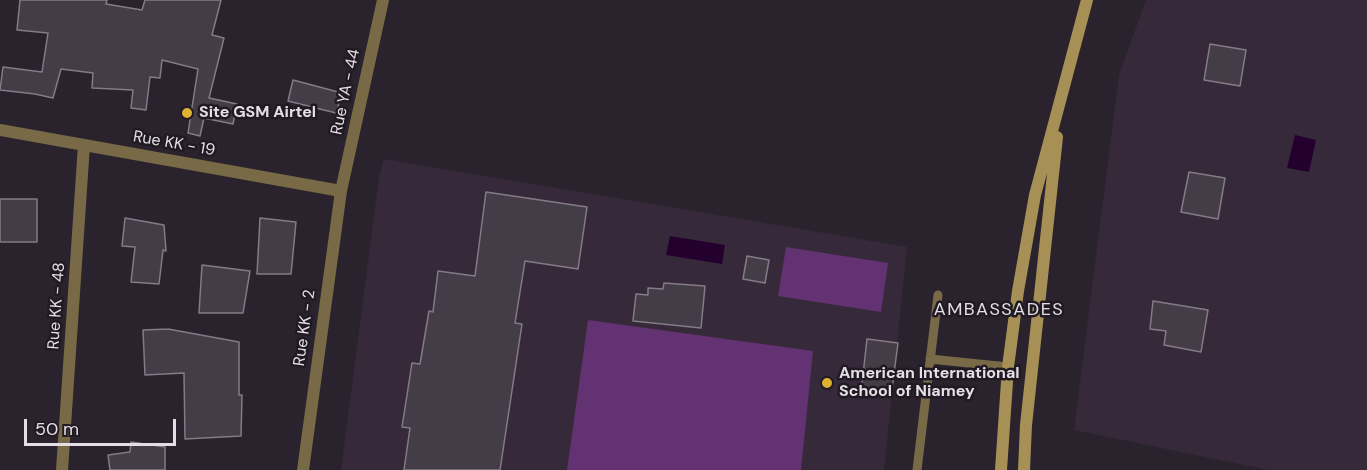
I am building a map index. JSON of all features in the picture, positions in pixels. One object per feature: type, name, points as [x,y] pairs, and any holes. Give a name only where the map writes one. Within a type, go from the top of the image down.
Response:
[{"type":"main road","points":[[1001,470],[1008,367],[1018,291],[1035,195],[1087,0]]},
{"type":"main road","points":[[1024,470],[1026,425],[1061,97]]},
{"type":"street","name":"Rue YA - 44","points":[[341,191],[379,1]]},
{"type":"street","name":"Rue KK - 19","points":[[0,130],[341,191]]},
{"type":"street","name":"Rue KK - 48","points":[[62,470],[84,145]]},
{"type":"street","name":"Rue KK - 2","points":[[303,470],[341,191]]},
{"type":"lane","points":[[917,470],[938,295]]},
{"type":"lane","points":[[930,359],[1008,367]]},
{"type":"shaded area","points":[[1146,0],[1367,0],[1367,470],[1269,470],[1074,430],[1119,75]]},
{"type":"shaded area","points":[[1295,135],[1316,140],[1309,172],[1287,168]]},
{"type":"shaded area","points":[[384,159],[907,247],[884,470],[341,470],[379,178]]},
{"type":"shaded area","points":[[670,236],[725,245],[722,264],[666,255]]},
{"type":"shaded area","points":[[786,247],[888,263],[881,312],[778,296]]},
{"type":"shaded area","points":[[588,320],[813,351],[801,470],[567,470]]},
{"type":"building","points":[[20,0],[107,0],[106,4],[142,10],[145,0],[221,0],[212,35],[224,38],[209,98],[237,104],[233,124],[204,118],[200,136],[188,133],[198,69],[162,60],[160,78],[150,77],[146,110],[131,108],[133,90],[92,88],[93,73],[61,69],[53,98],[0,90],[3,67],[42,72],[48,33],[17,30]]},
{"type":"building","points":[[1210,44],[1246,50],[1240,86],[1204,80]]},
{"type":"building","points":[[293,80],[342,93],[336,113],[288,101]]},
{"type":"building","points":[[1189,172],[1225,178],[1218,219],[1181,212]]},
{"type":"building","points":[[486,192],[587,207],[578,269],[525,261],[515,323],[522,324],[500,470],[404,470],[410,428],[402,427],[412,363],[420,364],[429,311],[433,312],[438,271],[475,276]]},
{"type":"building","points":[[0,199],[37,199],[37,242],[0,242]]},
{"type":"building","points":[[125,218],[164,225],[166,251],[163,250],[159,284],[131,282],[135,247],[122,246]]},
{"type":"building","points":[[260,218],[296,222],[291,274],[257,274]]},
{"type":"building","points":[[747,256],[769,260],[765,283],[743,279]]},
{"type":"building","points":[[202,265],[250,271],[243,313],[199,313]]},
{"type":"building","points":[[664,283],[705,286],[701,328],[633,321],[636,294],[648,295],[648,288],[663,289]]},
{"type":"building","points":[[1153,301],[1208,310],[1201,352],[1164,345],[1166,331],[1150,329]]},
{"type":"building","points":[[168,329],[239,342],[239,395],[242,395],[241,436],[185,439],[184,373],[145,375],[143,330]]},
{"type":"building","points":[[867,339],[898,343],[891,397],[861,393]]},
{"type":"building","points":[[131,442],[165,447],[165,470],[110,470],[108,455],[130,452]]},
{"type":"place","name":"Site GSM Airtel","points":[[187,113]]},
{"type":"place","name":"American International School of Niamey","points":[[827,383]]},
{"type":"district","name":"AMBASSADES","points":[[999,310]]}]
